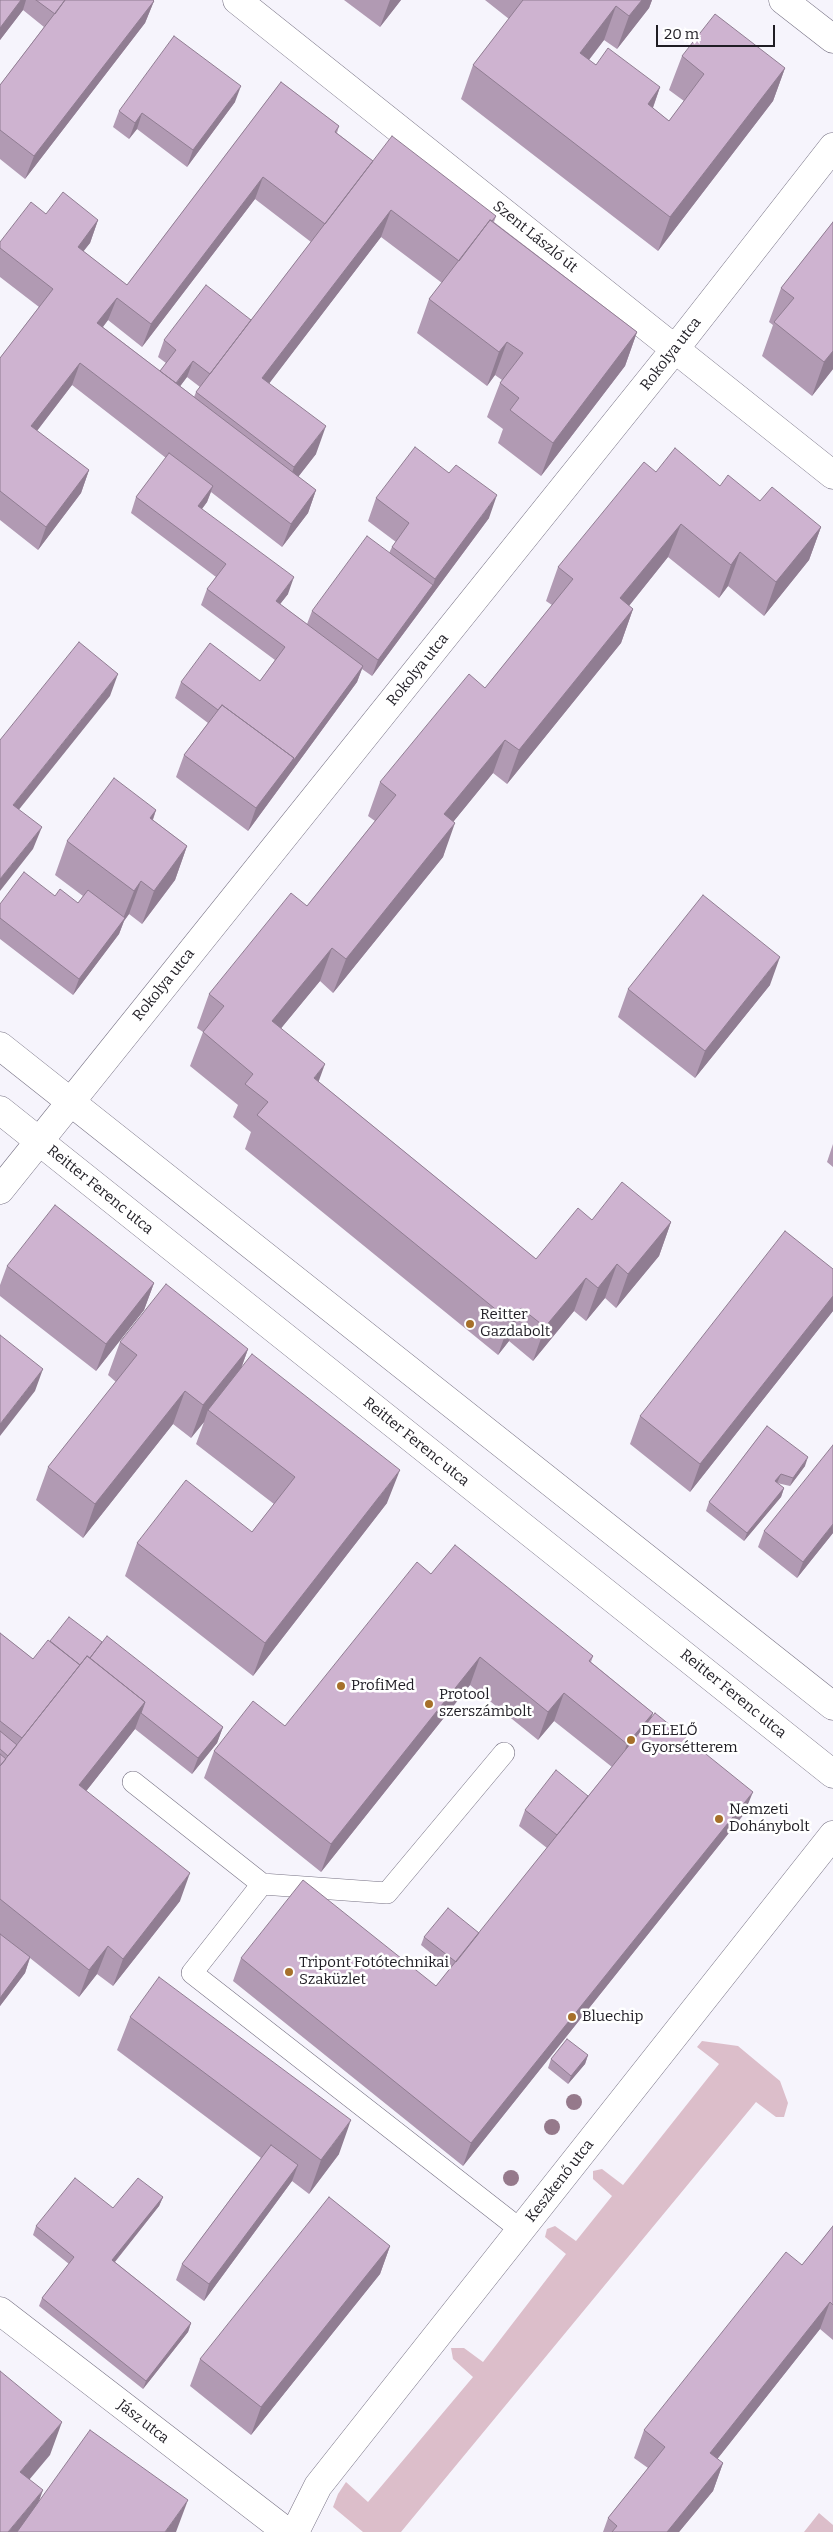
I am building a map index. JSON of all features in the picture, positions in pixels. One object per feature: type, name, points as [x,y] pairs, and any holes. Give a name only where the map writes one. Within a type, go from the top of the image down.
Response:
[{"type":"street","name":"Szent László út","points":[[237,0],[833,475]]},
{"type":"street","points":[[783,0],[833,39]]},
{"type":"street","name":"Rokolya utca","points":[[0,1190],[676,349],[833,147]]},
{"type":"street","points":[[0,1046],[833,1706]]},
{"type":"street","name":"Reitter Ferenc utca","points":[[0,1110],[833,1774]]},
{"type":"street","name":"Keszkenő utca","points":[[295,2532],[318,2486],[833,1835]]},
{"type":"street","name":"Jász utca","points":[[0,2311],[287,2532]]},
{"type":"lane","points":[[133,1782],[262,1884],[387,1893],[504,1753]]},
{"type":"lane","points":[[262,1884],[192,1972],[521,2230]]},
{"type":"shaded area","points":[[702,2041],[738,2046],[780,2081],[788,2103],[784,2117],[776,2117],[756,2102],[401,2532],[363,2532],[333,2507],[338,2494],[346,2482],[368,2502],[473,2377],[453,2359],[451,2348],[464,2348],[483,2362],[566,2254],[545,2237],[547,2229],[555,2226],[576,2241],[612,2196],[593,2179],[593,2171],[602,2169],[623,2185],[719,2064],[697,2047]]},
{"type":"shaded area","points":[[819,2513],[833,2525],[833,2532],[804,2532]]},
{"type":"building","points":[[0,0],[21,0],[0,28]]},
{"type":"building","points":[[36,0],[65,0],[55,14]]},
{"type":"building","points":[[65,0],[154,1],[34,156],[0,130],[0,85]]},
{"type":"building","points":[[523,0],[642,0],[629,16],[616,6],[580,53],[596,65],[608,48],[660,87],[648,104],[669,121],[704,74],[682,56],[715,14],[785,68],[670,217],[473,65]]},
{"type":"building","points":[[174,36],[241,86],[193,150],[142,113],[135,123],[119,111]]},
{"type":"building","points":[[281,82],[339,126],[335,132],[373,161],[325,224],[263,177],[151,324],[117,298],[97,323],[316,490],[291,524],[80,363],[31,426],[89,470],[46,527],[0,491],[0,358],[53,289],[0,248],[0,242],[31,202],[46,214],[63,192],[98,220],[78,247],[127,285]]},
{"type":"building","points":[[392,136],[496,216],[492,221],[490,220],[459,261],[391,210],[262,378],[326,426],[294,467],[196,392]]},
{"type":"building","points":[[490,220],[637,332],[553,443],[510,410],[519,398],[500,383],[523,353],[507,342],[499,352],[429,299]]},
{"type":"building","points":[[833,222],[833,351],[824,362],[774,322],[794,298],[781,288]]},
{"type":"building","points":[[206,285],[251,320],[210,374],[193,361],[176,383],[160,371],[176,350],[164,340]]},
{"type":"building","points":[[415,447],[449,473],[456,465],[497,495],[435,579],[392,547],[409,523],[376,498]]},
{"type":"building","points":[[675,448],[720,486],[728,475],[760,501],[772,487],[821,527],[776,582],[740,552],[731,565],[681,524],[620,598],[633,609],[519,750],[505,740],[444,814],[455,823],[346,959],[332,948],[272,1021],[325,1064],[314,1078],[536,1259],[578,1208],[592,1220],[622,1182],[671,1222],[628,1274],[617,1264],[598,1288],[586,1278],[545,1327],[521,1308],[510,1321],[257,1115],[268,1102],[245,1084],[253,1074],[203,1032],[224,1006],[209,994],[291,893],[307,906],[396,795],[380,782],[469,674],[485,688],[573,579],[558,567],[644,462],[656,472]]},
{"type":"building","points":[[169,453],[213,486],[198,506],[294,577],[276,601],[363,666],[291,764],[294,758],[222,705],[218,710],[181,682],[210,643],[260,681],[285,647],[207,589],[226,564],[136,497]]},
{"type":"building","points":[[367,536],[433,585],[378,660],[312,611]]},
{"type":"building","points":[[79,642],[118,674],[13,805],[42,827],[0,879],[0,740]]},
{"type":"building","points":[[222,705],[294,758],[256,808],[184,755]]},
{"type":"building","points":[[114,778],[156,810],[150,818],[187,846],[154,891],[141,881],[134,891],[67,841]]},
{"type":"building","points":[[24,872],[55,896],[60,889],[78,903],[88,890],[125,918],[79,979],[0,918],[0,904]]},
{"type":"building","points":[[703,895],[780,957],[705,1051],[628,989]]},
{"type":"building","points":[[55,1205],[154,1283],[106,1344],[7,1266]]},
{"type":"building","points":[[785,1231],[833,1269],[833,1296],[700,1464],[640,1416]]},
{"type":"building","points":[[166,1284],[248,1349],[203,1405],[185,1391],[95,1504],[48,1467],[137,1355],[120,1342]]},
{"type":"building","points":[[0,1335],[43,1369],[0,1424]]},
{"type":"building","points":[[252,1354],[400,1470],[265,1643],[137,1543],[186,1480],[252,1532],[295,1477],[208,1410]]},
{"type":"building","points":[[767,1426],[808,1457],[793,1478],[781,1474],[775,1481],[784,1488],[747,1533],[709,1502]]},
{"type":"building","points":[[833,1445],[833,1524],[803,1562],[764,1531]]},
{"type":"building","points":[[455,1545],[593,1656],[589,1661],[653,1713],[627,1744],[564,1693],[548,1712],[480,1657],[331,1844],[214,1751],[253,1701],[285,1726],[417,1562],[431,1574]]},
{"type":"building","points":[[69,1617],[102,1642],[90,1658],[87,1656],[80,1665],[50,1641]]},
{"type":"building","points":[[0,1633],[33,1659],[48,1640],[80,1665],[22,1738],[0,1721]]},
{"type":"building","points":[[107,1636],[223,1727],[198,1758],[141,1713],[145,1702],[90,1658]]},
{"type":"building","points":[[87,1656],[145,1702],[79,1785],[190,1873],[123,1959],[108,1946],[89,1970],[0,1899],[0,1766]]},
{"type":"building","points":[[655,1713],[753,1792],[471,2143],[241,1958],[303,1880],[436,1986]]},
{"type":"building","points":[[0,1731],[17,1745],[8,1756],[0,1749]]},
{"type":"building","points":[[0,1754],[6,1759],[0,1766]]},
{"type":"building","points":[[556,1770],[588,1796],[557,1835],[525,1810]]},
{"type":"building","points":[[448,1908],[479,1933],[456,1962],[424,1937]]},
{"type":"building","points":[[0,1934],[30,1957],[0,1998]]},
{"type":"building","points":[[159,1977],[351,2120],[321,2160],[130,2017]]},
{"type":"building","points":[[567,2039],[588,2055],[571,2076],[551,2059]]},
{"type":"building","points":[[271,2145],[298,2165],[209,2284],[182,2264]]},
{"type":"building","points":[[75,2178],[113,2208],[138,2178],[163,2197],[112,2260],[191,2323],[146,2381],[42,2298],[74,2257],[36,2226]]},
{"type":"building","points":[[329,2197],[390,2246],[261,2407],[200,2359]]},
{"type":"building","points":[[833,2226],[833,2305],[830,2302],[710,2453],[723,2463],[667,2532],[612,2532],[617,2526],[608,2518],[665,2447],[644,2430],[786,2252],[802,2265]]},
{"type":"building","points":[[0,2371],[62,2422],[20,2472],[43,2490],[8,2532],[0,2532]]},
{"type":"building","points":[[90,2430],[188,2500],[165,2532],[17,2532]]},
{"type":"place","name":"Reitter Gazdabolt","points":[[470,1324]]},
{"type":"place","name":"ProfiMed","points":[[341,1686]]},
{"type":"place","name":"Protool szerszámbolt","points":[[429,1704]]},
{"type":"place","name":"DELELŐ Gyorsétterem","points":[[631,1740]]},
{"type":"place","name":"Nemzeti Dohánybolt","points":[[719,1819]]},
{"type":"place","name":"Tripont Fotótechnikai Szaküzlet","points":[[289,1972]]},
{"type":"place","name":"Bluechip","points":[[572,2017]]}]
